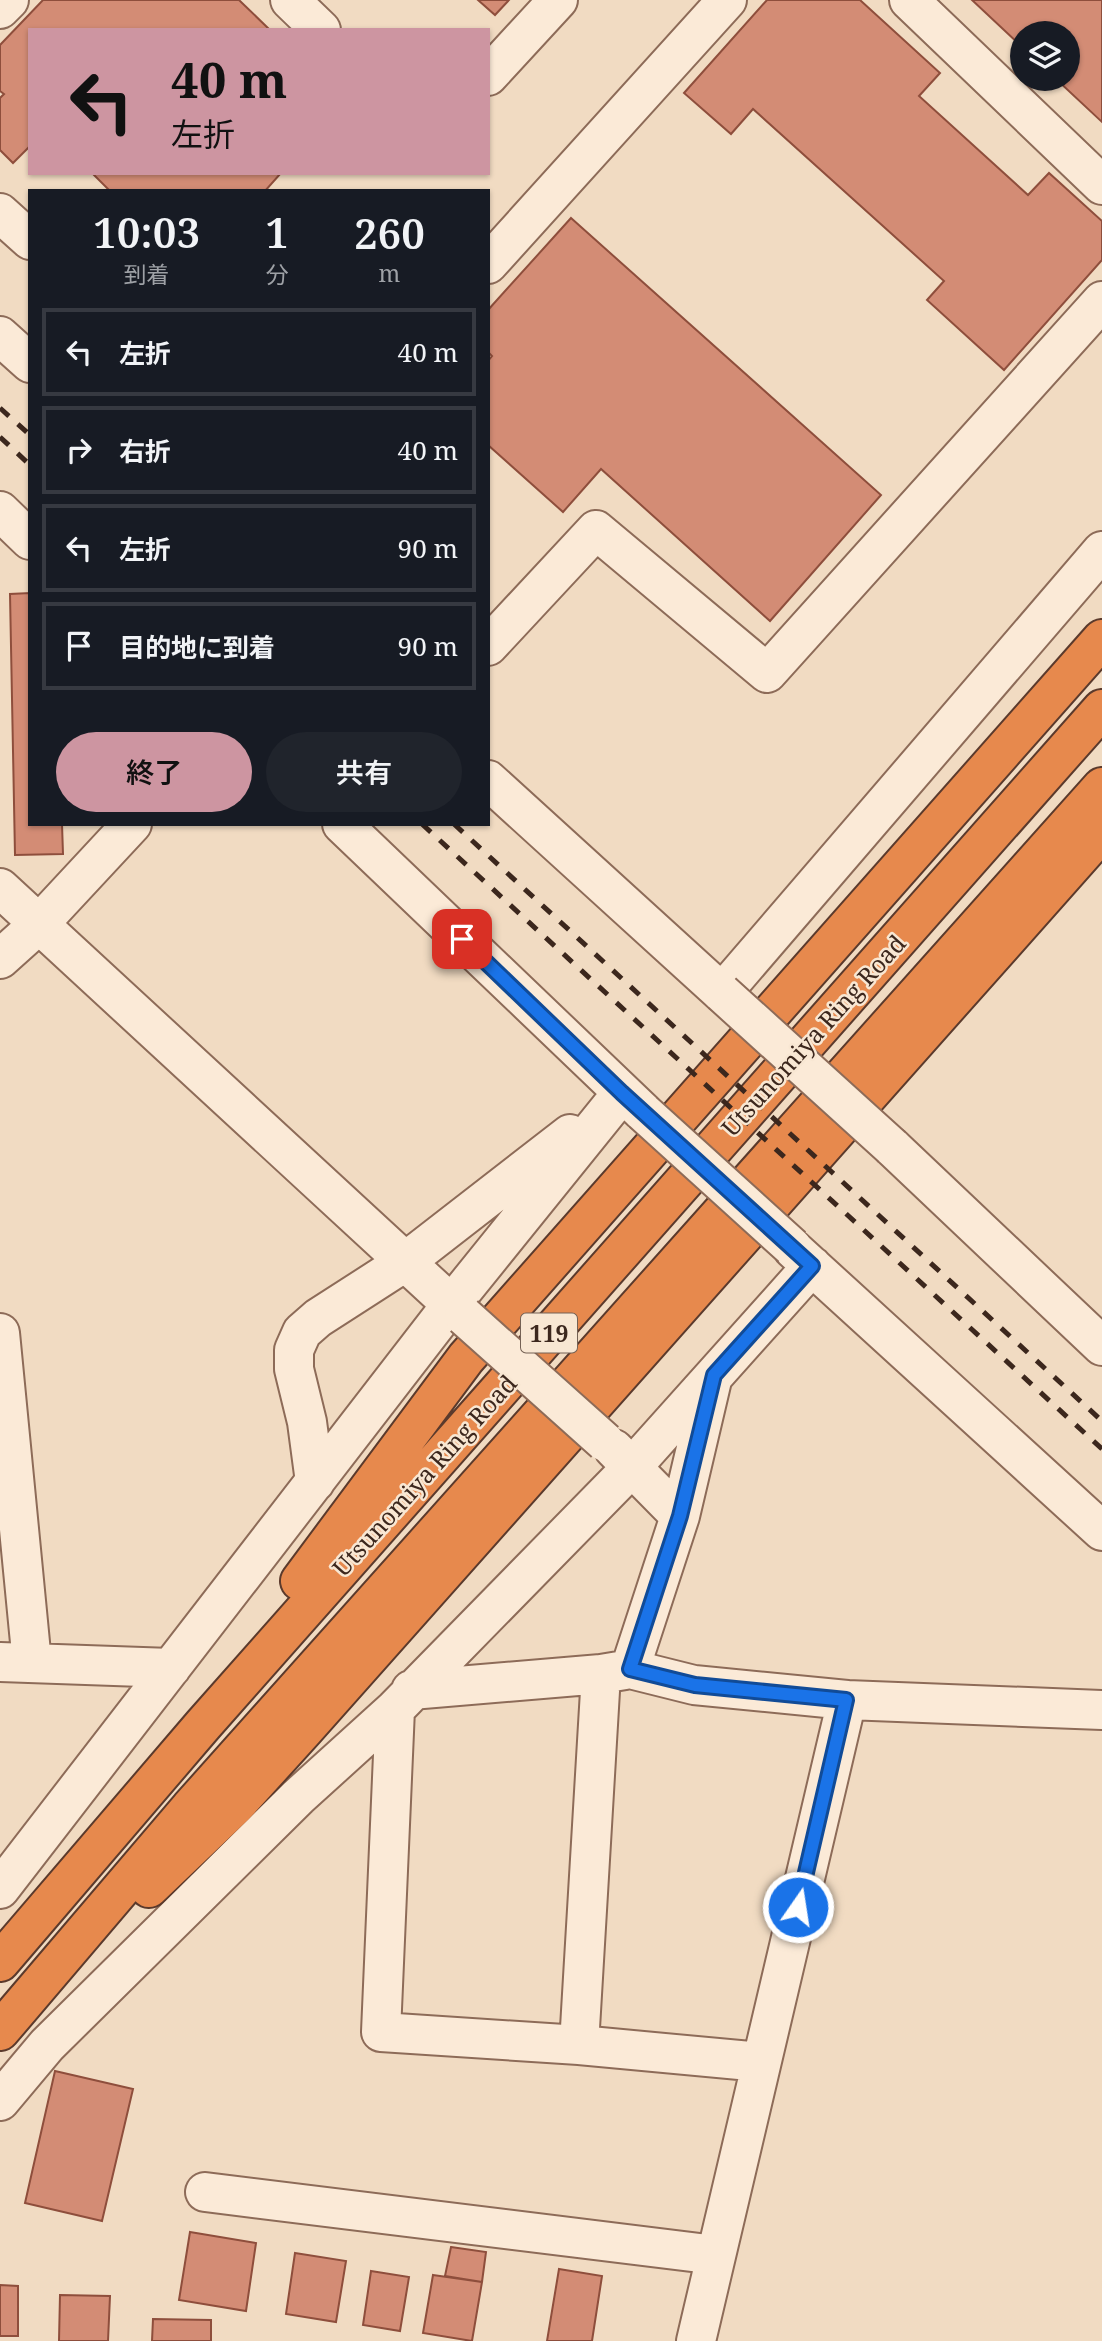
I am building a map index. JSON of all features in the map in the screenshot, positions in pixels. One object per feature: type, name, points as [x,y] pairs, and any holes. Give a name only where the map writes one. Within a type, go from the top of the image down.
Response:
[{"type":"highway","points":[[203,1725],[291,1595],[466,1358],[1102,639]]},
{"type":"highway","name":"Utsunomiya Ring Road","points":[[0,1962],[203,1725],[1102,709]]},
{"type":"highway","name":"Utsunomiya Ring Road","points":[[0,2031],[190,1808],[1102,787]]},
{"type":"highway","points":[[32,1991],[179,1861],[235,1806],[1102,832]]},
{"type":"street","points":[[0,9],[9,0]]},
{"type":"street","points":[[290,0],[319,28]]},
{"type":"street","points":[[490,74],[558,0]]},
{"type":"street","points":[[490,262],[727,0]]},
{"type":"street","points":[[909,0],[1102,184]]},
{"type":"street","points":[[0,213],[28,238]]},
{"type":"street","points":[[490,644],[596,530],[766,673],[1102,301]]},
{"type":"street","points":[[0,336],[28,361]]},
{"type":"street","points":[[0,511],[28,538]]},
{"type":"street","points":[[722,993],[1102,551]]},
{"type":"street","points":[[490,782],[892,1147],[1102,1346]]},
{"type":"street","points":[[0,959],[39,924],[130,826]]},
{"type":"street","points":[[344,826],[633,1102],[1102,1531]]},
{"type":"street","points":[[0,888],[457,1310],[619,1454],[680,1516]]},
{"type":"street","points":[[315,1482],[309,1432],[294,1369],[294,1350],[302,1332],[318,1318],[405,1262],[633,1102]]},
{"type":"street","points":[[0,1889],[315,1482],[633,1102]]},
{"type":"street","points":[[0,2101],[47,2045],[127,1965],[298,1797],[403,1700],[619,1454],[714,1375],[802,1256]]},
{"type":"street","points":[[0,1332],[16,1662],[172,1668]]},
{"type":"street","points":[[579,2045],[616,1671],[680,1516],[714,1375]]},
{"type":"street","points":[[403,1700],[616,1671],[695,1685],[846,1700],[1102,1710]]},
{"type":"street","points":[[403,1700],[381,2032],[579,2045],[761,2062]]},
{"type":"street","points":[[696,2341],[846,1700]]},
{"type":"street","points":[[205,2192],[716,2255]]},
{"type":"building","points":[[43,0],[239,0],[268,28],[28,28],[28,148],[13,163],[0,150],[0,98],[4,94],[0,91],[0,45]]},
{"type":"building","points":[[478,0],[509,0],[495,15]]},
{"type":"building","points":[[767,0],[860,0],[940,73],[919,96],[1028,195],[1049,173],[1102,221],[1102,260],[1004,370],[927,300],[944,281],[753,109],[731,134],[684,93]]},
{"type":"building","points":[[972,0],[1102,0],[1102,122],[1069,91],[1080,91],[1080,21],[1010,21],[1010,36]]},
{"type":"building","points":[[94,175],[279,175],[267,189],[108,189]]},
{"type":"building","points":[[571,218],[881,495],[770,621],[601,469],[563,512],[490,447],[490,308]]},
{"type":"building","points":[[28,593],[28,826],[62,826],[63,854],[15,855],[10,594]]},
{"type":"building","points":[[55,2071],[133,2089],[102,2221],[25,2203]]},
{"type":"building","points":[[190,2232],[256,2243],[246,2311],[179,2300]]},
{"type":"building","points":[[451,2247],[486,2252],[482,2282],[445,2276]]},
{"type":"building","points":[[295,2253],[346,2261],[336,2322],[286,2314]]},
{"type":"building","points":[[559,2269],[602,2276],[592,2341],[547,2341]]},
{"type":"building","points":[[371,2271],[409,2277],[400,2331],[363,2325]]},
{"type":"building","points":[[433,2275],[482,2282],[472,2341],[423,2333]]},
{"type":"building","points":[[0,2285],[18,2286],[18,2336],[0,2336]]},
{"type":"building","points":[[60,2295],[110,2296],[108,2341],[59,2341]]},
{"type":"building","points":[[153,2319],[211,2320],[211,2341],[152,2341]]},
{"type":"railway","points":[[0,408],[28,433]]},
{"type":"railway","points":[[0,437],[28,463]]},
{"type":"railway","points":[[424,826],[1102,1449]]},
{"type":"railway","points":[[456,826],[1102,1421]]},
{"type":"route","points":[[462,939],[622,1093],[812,1266],[714,1375],[680,1516],[630,1669],[695,1685],[846,1700],[798,1907]]}]
